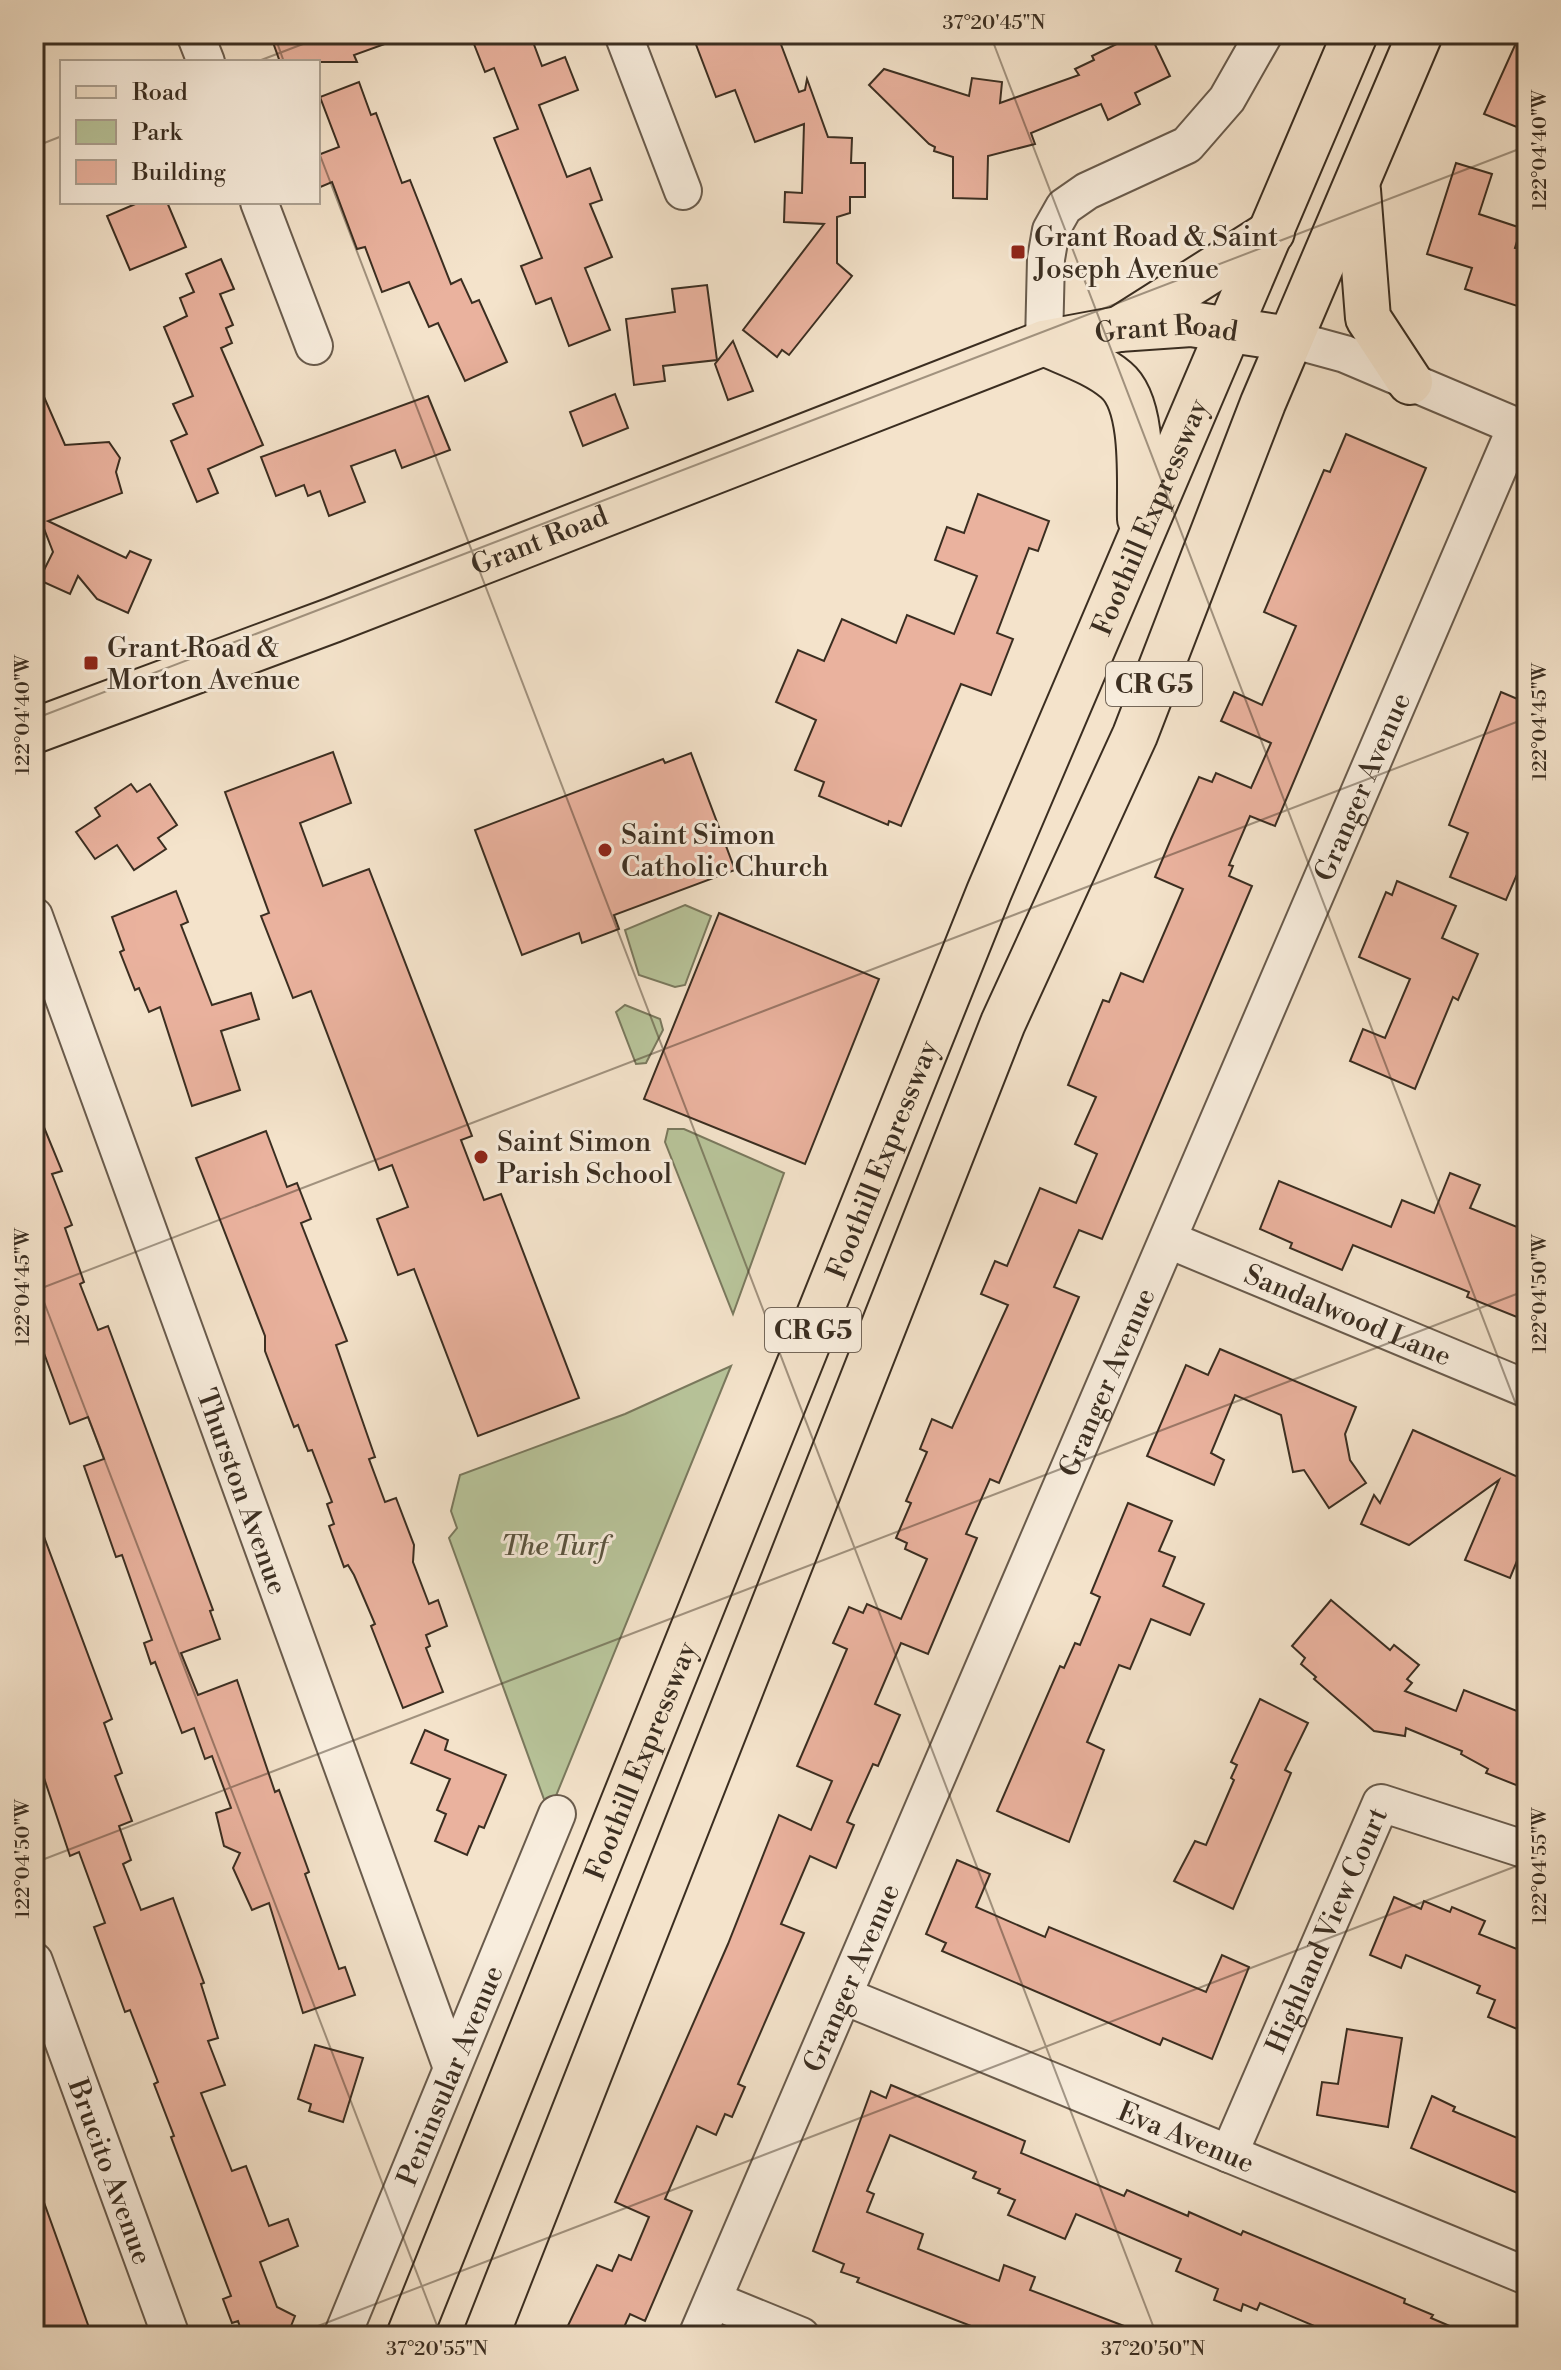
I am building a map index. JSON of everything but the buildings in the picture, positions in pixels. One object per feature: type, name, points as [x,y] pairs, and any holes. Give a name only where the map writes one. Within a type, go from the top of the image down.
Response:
[{"type":"main road","name":"Foothill Expressway","points":[[409,2336],[989,892],[1355,34]]},
{"type":"main road","name":"CR G5","points":[[486,2336],[1003,1023],[1135,735],[1290,339],[1420,34]]},
{"type":"main road","points":[[1358,181],[1368,318],[1410,382]]},
{"type":"main road","points":[[1119,329],[1272,232]]},
{"type":"main road","name":"Grant Road","points":[[34,731],[333,620],[1044,343],[1119,329],[1191,324],[1290,339]]},
{"type":"main road","points":[[1044,343],[1102,370],[1123,388],[1134,413],[1139,447],[1141,538]]},
{"type":"street","points":[[195,34],[205,60]]},
{"type":"street","points":[[623,34],[683,191]]},
{"type":"street","points":[[1044,343],[1046,259],[1051,230],[1064,207],[1087,191],[1187,145],[1227,99],[1264,34]]},
{"type":"street","points":[[260,204],[314,346]]},
{"type":"street","points":[[1290,339],[1345,354],[1522,429]]},
{"type":"street","name":"Granger Avenue","points":[[697,2336],[1522,429]]},
{"type":"street","name":"Thurston Avenue","points":[[34,916],[452,2068]]},
{"type":"street","name":"Sandalwood Lane","points":[[1169,1240],[1527,1389]]},
{"type":"street","name":"Highland View Court","points":[[1229,2154],[1381,1803],[1527,1850]]},
{"type":"street","name":"Peninsular Avenue","points":[[342,2336],[557,1814]]},
{"type":"street","name":"Brucito Avenue","points":[[34,1961],[171,2336]]},
{"type":"street","name":"Eva Avenue","points":[[844,1996],[1527,2276]]},
{"type":"street","points":[[713,2300],[801,2336]]},
{"type":"green space","points":[[685,905],[711,916],[685,985],[675,987],[639,975],[625,930]]},
{"type":"green space","points":[[625,1005],[660,1019],[663,1030],[646,1063],[636,1064],[616,1012]]},
{"type":"green space","points":[[668,1129],[684,1129],[784,1173],[733,1314],[665,1142]]},
{"type":"green space","name":"The Turf","points":[[731,1366],[549,1813],[449,1538],[457,1528],[451,1511],[460,1475],[625,1414]]},
{"type":"place","name":"Grant Road & Saint Joseph Avenue","points":[[1018,252]]},
{"type":"place","name":"Grant Road & Morton Avenue","points":[[91,663]]},
{"type":"place","name":"Saint Simon Catholic Church","points":[[605,850]]},
{"type":"place","name":"Saint Simon Parish School","points":[[481,1157]]}]
